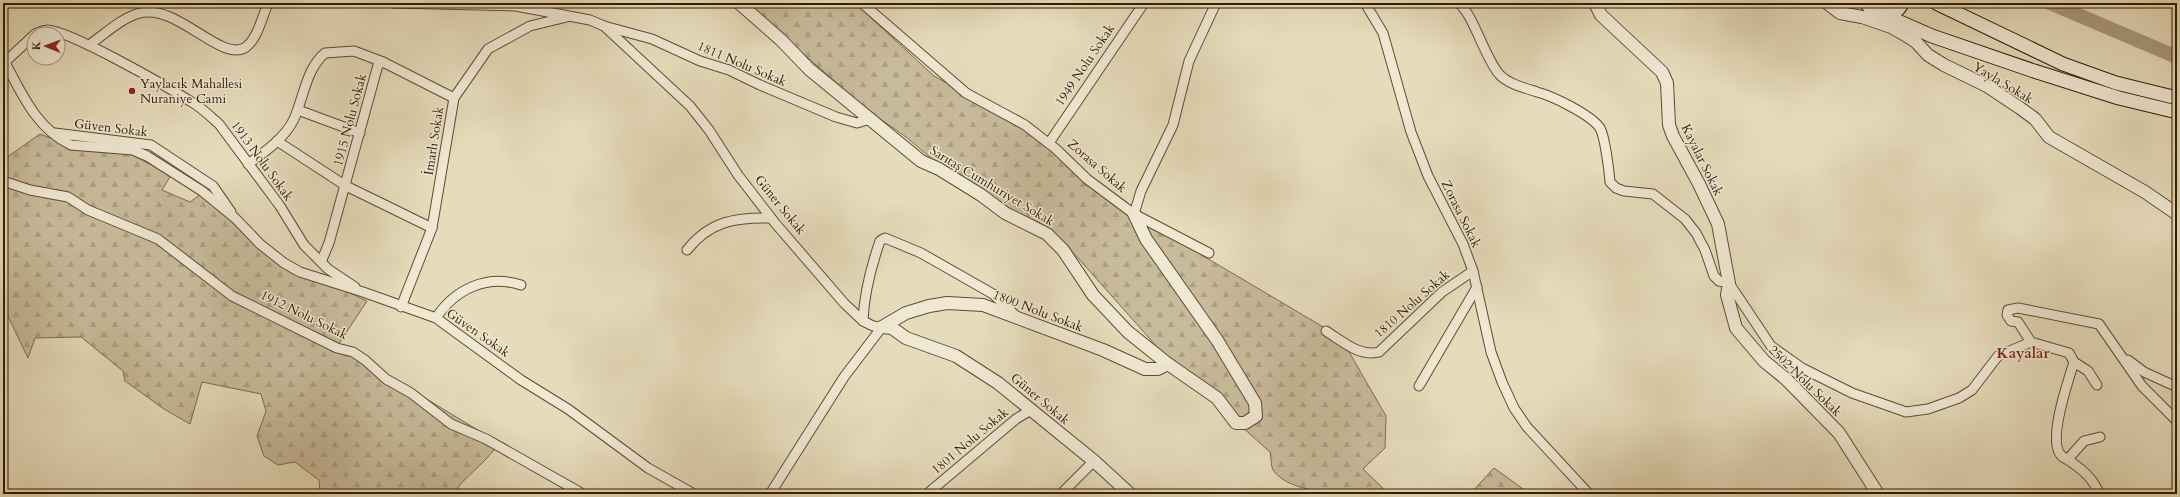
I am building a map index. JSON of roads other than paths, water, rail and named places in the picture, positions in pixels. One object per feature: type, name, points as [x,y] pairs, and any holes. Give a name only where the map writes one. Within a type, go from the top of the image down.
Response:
[{"type":"main road","points":[[1884,15],[1896,11],[1902,3]]},
{"type":"main road","points":[[1936,3],[2063,64],[2116,83],[2177,98]]},
{"type":"main road","points":[[1866,4],[1872,11],[1932,36],[2119,98],[2177,112]]},
{"type":"street","points":[[89,45],[121,22],[141,12],[159,12],[179,20],[219,45],[230,50],[239,51],[247,46],[267,6],[270,3]]},
{"type":"street","name":"Güner Sokak","points":[[393,3],[516,6],[590,20],[604,26],[690,106],[709,130],[738,175],[771,218],[844,303],[863,321],[873,326],[892,328],[906,338],[956,356],[998,383],[1094,461],[1130,494]]},
{"type":"street","name":"Sarıtaş Cumhuriyet Sokak","points":[[739,3],[781,40],[809,69],[921,161],[945,173],[1005,213],[1047,234],[1063,250],[1093,295],[1128,332],[1168,364],[1217,398],[1236,423],[1245,424],[1256,416],[1255,403],[1225,352],[1146,239],[1134,214]]},
{"type":"street","name":"Zorasa Sokak","points":[[862,3],[966,93],[1025,125],[1049,143],[1087,179],[1134,214],[1141,191],[1173,125],[1189,61],[1216,3]]},
{"type":"street","name":"1949 Nolu Sokak","points":[[1049,143],[1144,3]]},
{"type":"street","name":"Zorasa Sokak","points":[[1365,3],[1383,33],[1411,132],[1428,176],[1463,244],[1473,271],[1491,352],[1502,382],[1514,408],[1534,435],[1589,494]]},
{"type":"street","points":[[1459,3],[1500,75],[1508,81],[1550,95],[1594,121],[1600,129],[1610,182],[1616,188],[1624,191],[1653,194],[1685,219],[1696,233],[1705,250],[1714,276],[1719,281],[1728,283],[1771,346],[1802,368],[1852,393],[1906,412],[1928,409],[1960,398],[1972,390],[1998,356],[2031,342],[2069,353],[2074,362],[2088,371],[2097,385]]},
{"type":"street","name":"Kayalar Sokak","points":[[1595,3],[1601,15],[1662,72],[1666,83],[1670,125],[1673,136],[1696,178],[1718,224],[1728,283]]},
{"type":"street","name":"Yayla Sokak","points":[[1827,3],[1840,13],[1876,22],[1907,36],[1916,42],[1928,55],[1944,65],[1987,86],[2020,108],[2035,119],[2049,137],[2139,189],[2177,214]]},
{"type":"street","name":"İmarlı Sokak","points":[[401,307],[432,228],[454,98],[488,49],[530,26],[571,17]]},
{"type":"street","name":"1811 Nolu Sokak","points":[[604,26],[652,39],[700,61],[729,70],[760,85],[836,117],[857,123],[870,119]]},
{"type":"street","name":"1913 Nolu Sokak","points":[[66,36],[89,45],[191,101],[208,113],[219,124],[280,206],[304,245],[328,269],[363,292]]},
{"type":"street","name":"1913 Nolu Sokak","points":[[4,60],[26,41]]},
{"type":"street","points":[[248,164],[277,141],[293,120],[312,69],[325,53],[354,51],[383,62]]},
{"type":"street","name":"Güven Sokak","points":[[4,60],[37,119],[51,133],[71,145],[133,150],[147,156],[202,192],[235,218],[260,244],[284,263],[300,272],[363,292],[401,307],[436,318],[521,380],[568,409],[648,468],[694,494]]},
{"type":"street","name":"1915 Nolu Sokak","points":[[321,262],[330,243],[377,69],[383,62],[454,98]]},
{"type":"street","points":[[298,110],[360,133]]},
{"type":"street","points":[[277,141],[346,186],[432,228]]},
{"type":"street","name":"1912 Nolu Sokak","points":[[3,181],[30,190],[68,197],[88,210],[158,239],[232,296],[337,348],[353,352],[365,360],[386,379],[411,393],[451,424],[486,439],[583,494]]},
{"type":"street","points":[[1134,214],[1209,252]]},
{"type":"street","points":[[687,250],[698,236],[733,219],[746,217],[771,218]]},
{"type":"street","points":[[863,321],[864,303],[868,283],[880,241],[885,238],[921,253],[993,294],[1016,316]]},
{"type":"street","name":"1810 Nolu Sokak","points":[[1326,331],[1359,352],[1371,354],[1379,352],[1442,292],[1473,271]]},
{"type":"street","points":[[436,318],[444,306],[456,295],[481,283],[500,280],[521,285]]},
{"type":"street","name":"2502 Nolu Sokak","points":[[1728,283],[1727,295],[1733,319],[1741,336],[1764,361],[1786,379],[1839,433],[1878,494]]},
{"type":"street","points":[[1419,386],[1477,287]]},
{"type":"street","name":"1800 Nolu Sokak","points":[[770,494],[844,377],[882,327],[906,313],[947,303],[983,305],[1016,316],[1049,331],[1103,350],[1145,369],[1158,369],[1168,364]]},
{"type":"street","points":[[2031,342],[2018,322],[2011,321],[2007,315],[2008,310],[2018,308],[2099,324],[2142,386],[2177,421]]},
{"type":"street","points":[[2122,356],[2144,372],[2177,387]]},
{"type":"street","points":[[2074,362],[2058,416],[2056,439],[2057,448],[2062,456],[2083,470],[2099,494]]},
{"type":"street","name":"1801 Nolu Sokak","points":[[927,494],[1016,420],[1031,410]]},
{"type":"street","points":[[2068,459],[2084,441],[2100,437]]},
{"type":"street","points":[[1061,494],[1094,461]]},
{"type":"waterway","points":[[2050,3],[2177,57]]},
{"type":"place","name":"Yaylacık Mahallesi Nuraniye Cami","points":[[132,91]]},
{"type":"district","name":"Kayalar","points":[[2023,353]]}]
